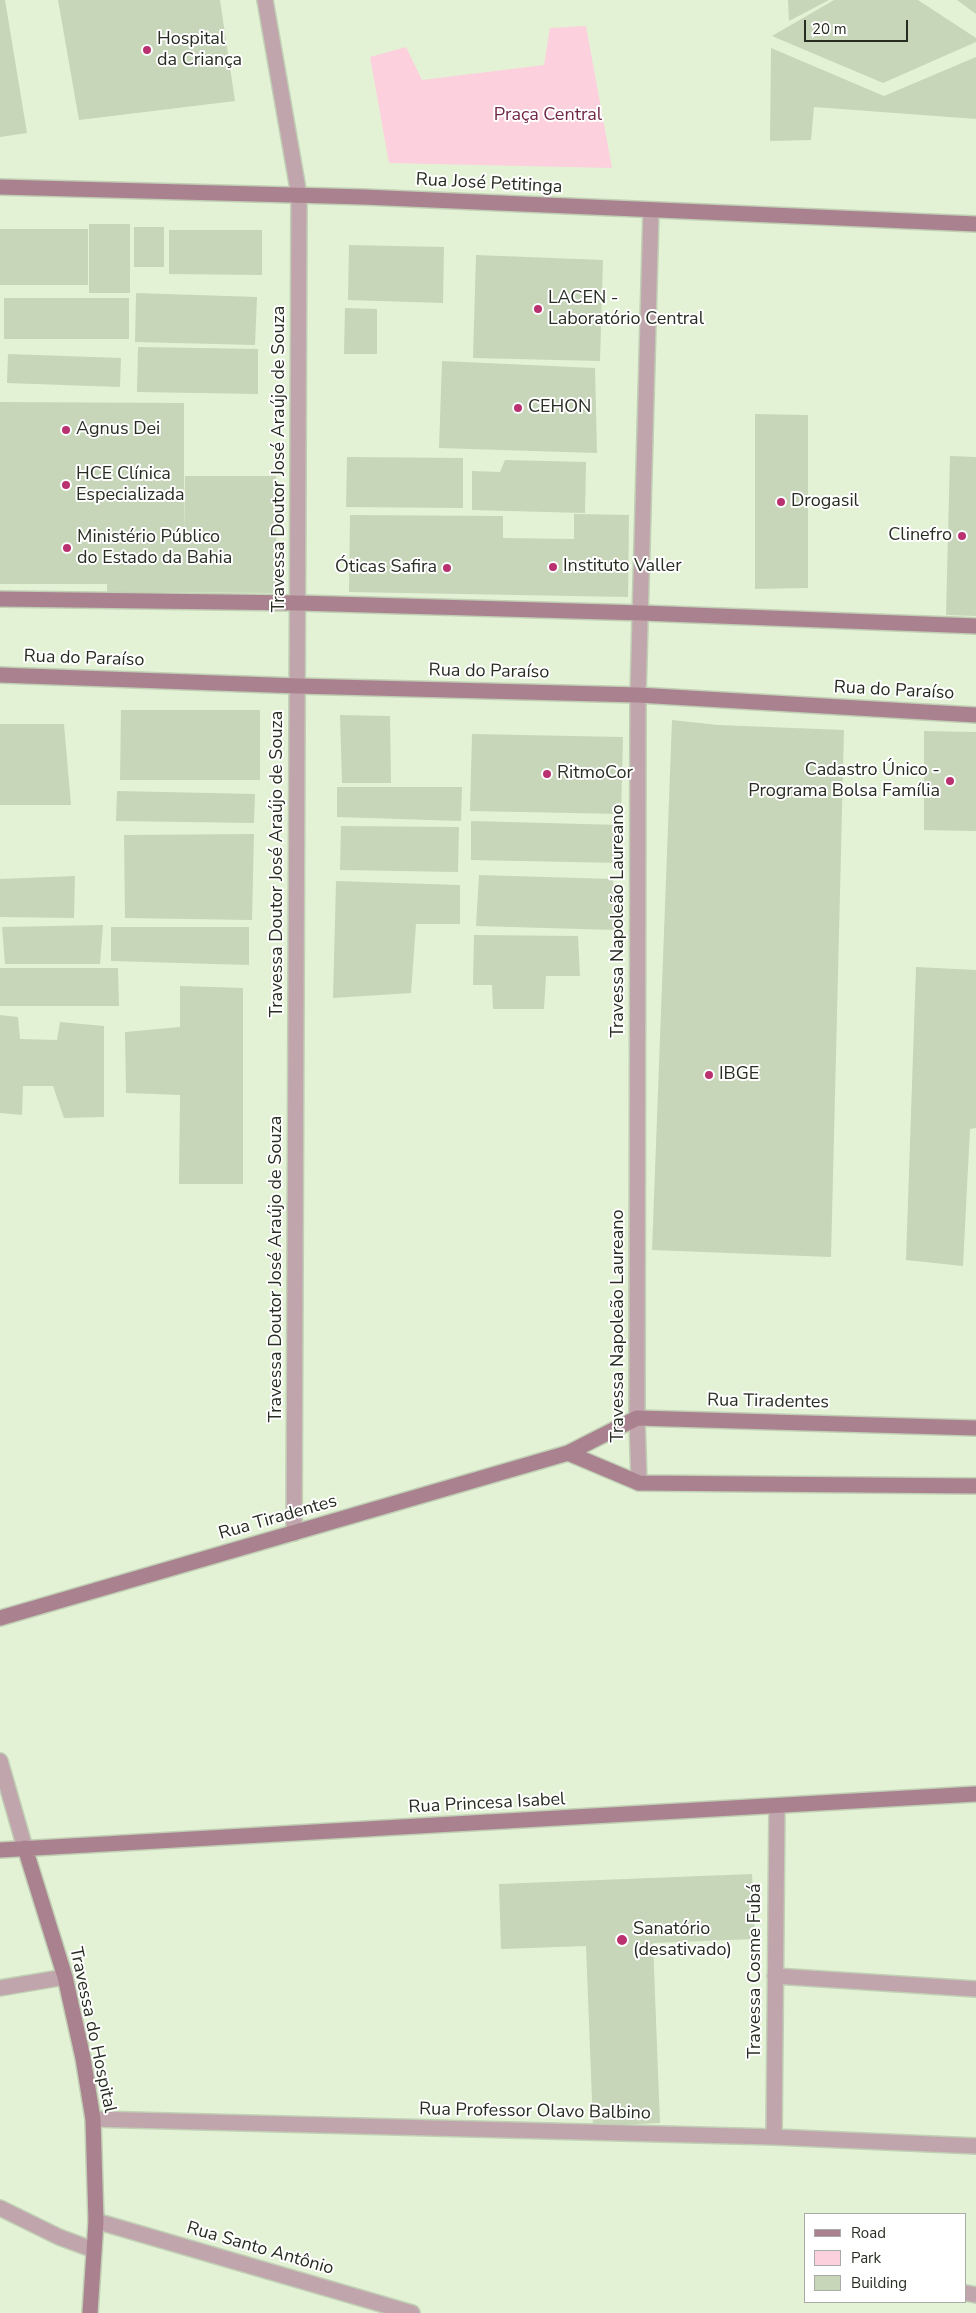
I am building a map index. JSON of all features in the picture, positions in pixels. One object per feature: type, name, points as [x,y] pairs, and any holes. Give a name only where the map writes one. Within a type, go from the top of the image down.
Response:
[{"type":"street","name":"Travessa Doutor José Araújo de Souza","points":[[266,0],[299,195],[299,603],[294,1532]]},
{"type":"street","name":"Rua José Petitinga","points":[[0,187],[299,195],[976,224]]},
{"type":"street","name":"Travessa Napoleão Laureano","points":[[639,1483],[637,1418],[638,695],[642,613],[651,210]]},
{"type":"street","points":[[0,599],[299,603],[642,613],[976,626]]},
{"type":"street","name":"Rua do Paraíso","points":[[0,675],[298,686],[638,695],[976,715]]},
{"type":"street","name":"Rua Tiradentes","points":[[0,1618],[568,1453],[637,1418],[976,1428]]},
{"type":"street","points":[[568,1453],[639,1483],[976,1486]]},
{"type":"street","points":[[0,1761],[25,1848]]},
{"type":"street","name":"Rua Princesa Isabel","points":[[0,1850],[976,1794]]},
{"type":"street","name":"Travessa Cosme Fubá","points":[[774,2137],[777,1806]]},
{"type":"street","name":"Travessa do Hospital","points":[[25,1848],[65,1976],[83,2058],[93,2119],[96,2221],[90,2313]]},
{"type":"street","points":[[0,1988],[65,1976]]},
{"type":"street","points":[[775,1976],[976,1989]]},
{"type":"street","name":"Rua Professor Olavo Balbino","points":[[93,2119],[774,2137],[976,2146]]},
{"type":"street","points":[[0,2208],[59,2237],[94,2250]]},
{"type":"street","name":"Rua Santo Antônio","points":[[96,2221],[412,2313]]},
{"type":"green space","name":"Praça Central","points":[[586,26],[612,168],[389,163],[370,57],[406,47],[422,80],[544,65],[550,28]]},
{"type":"building","points":[[0,0],[5,0],[27,133],[0,137]]},
{"type":"building","name":"Hospital da Criança","points":[[58,0],[220,0],[235,101],[79,120]]},
{"type":"building","points":[[788,0],[829,0],[789,21]]},
{"type":"building","points":[[834,0],[918,0],[976,38],[976,42],[883,83],[772,36]]},
{"type":"building","points":[[957,0],[976,0],[976,14]]},
{"type":"building","points":[[771,48],[884,96],[976,57],[976,119],[814,107],[811,140],[770,141]]},
{"type":"building","points":[[89,224],[130,224],[130,293],[89,293]]},
{"type":"building","points":[[134,227],[164,227],[164,267],[134,267]]},
{"type":"building","points":[[0,229],[88,229],[88,285],[0,285]]},
{"type":"building","points":[[169,230],[262,230],[262,275],[169,274]]},
{"type":"building","points":[[349,245],[444,247],[443,303],[348,300]]},
{"type":"building","name":"LACEN - Laboratório Central","points":[[476,255],[603,260],[600,361],[473,358]]},
{"type":"building","points":[[136,293],[257,297],[255,345],[135,342]]},
{"type":"building","points":[[4,298],[129,298],[129,339],[4,339]]},
{"type":"building","points":[[345,308],[377,309],[377,354],[344,354]]},
{"type":"building","points":[[138,347],[258,349],[258,394],[137,392]]},
{"type":"building","points":[[8,354],[121,358],[120,387],[7,383]]},
{"type":"building","name":"CEHON","points":[[442,361],[595,368],[597,453],[439,448]]},
{"type":"building","points":[[0,402],[184,403],[184,539],[185,476],[276,476],[277,593],[134,592],[107,595],[107,584],[0,584]]},
{"type":"building","name":"Drogasil","points":[[755,414],[808,415],[808,588],[755,589]]},
{"type":"building","name":"Clinefro","points":[[950,456],[976,457],[976,616],[946,615]]},
{"type":"building","points":[[347,457],[463,458],[463,508],[346,507]]},
{"type":"building","points":[[505,460],[586,462],[585,513],[472,510],[472,471],[500,472]]},
{"type":"building","points":[[574,514],[629,515],[628,597],[349,592],[350,515],[503,516],[503,538],[574,539]]},
{"type":"building","points":[[121,710],[260,710],[260,780],[120,780]]},
{"type":"building","points":[[340,715],[390,716],[391,783],[342,783]]},
{"type":"building","points":[[672,720],[718,725],[844,730],[831,1257],[652,1250]]},
{"type":"building","points":[[0,724],[64,724],[71,805],[0,805]]},
{"type":"building","name":"Cadastro Único - Programa Bolsa Família","points":[[924,731],[976,732],[976,831],[924,830]]},
{"type":"building","name":"RitmoCor","points":[[472,734],[623,737],[621,814],[470,811]]},
{"type":"building","points":[[337,787],[462,787],[461,821],[337,817]]},
{"type":"building","points":[[117,791],[255,794],[254,823],[116,821]]},
{"type":"building","points":[[471,821],[620,825],[620,863],[471,860]]},
{"type":"building","points":[[341,826],[459,827],[458,872],[340,870]]},
{"type":"building","points":[[254,834],[252,920],[125,918],[124,835]]},
{"type":"building","points":[[479,875],[613,879],[616,930],[476,926]]},
{"type":"building","points":[[75,876],[74,918],[0,917],[0,879]]},
{"type":"building","points":[[336,881],[460,885],[460,924],[416,924],[411,993],[333,998]]},
{"type":"building","points":[[103,925],[100,964],[5,964],[2,927]]},
{"type":"building","points":[[111,927],[249,927],[249,965],[111,961]]},
{"type":"building","points":[[474,935],[578,936],[580,976],[546,976],[544,1009],[493,1009],[492,985],[473,985]]},
{"type":"building","points":[[916,967],[976,970],[976,1128],[970,1129],[963,1266],[906,1260]]},
{"type":"building","points":[[0,968],[118,968],[119,1006],[0,1006]]},
{"type":"building","points":[[180,986],[243,988],[243,1184],[179,1184],[180,1095],[126,1093],[125,1032],[180,1027]]},
{"type":"building","points":[[0,1015],[18,1017],[20,1039],[57,1040],[60,1022],[104,1026],[104,1117],[64,1118],[53,1086],[23,1086],[22,1115],[0,1113]]},
{"type":"building","points":[[752,1874],[755,1939],[653,1943],[660,2123],[593,2126],[586,1946],[501,1949],[499,1884]]},
{"type":"place","name":"Hospital da Criança","points":[[147,50]]},
{"type":"place","name":"LACEN - Laboratório Central","points":[[538,309]]},
{"type":"place","name":"CEHON","points":[[518,408]]},
{"type":"place","name":"Agnus Dei","points":[[66,430]]},
{"type":"place","name":"HCE Clínica Especializada","points":[[66,485]]},
{"type":"place","name":"Drogasil","points":[[781,502]]},
{"type":"place","name":"Clinefro","points":[[962,536]]},
{"type":"place","name":"Ministério Público do Estado da Bahia","points":[[67,548]]},
{"type":"place","name":"Instituto Valler","points":[[553,567]]},
{"type":"place","name":"Óticas Safira","points":[[447,568]]},
{"type":"place","name":"RitmoCor","points":[[547,774]]},
{"type":"place","name":"Cadastro Único - Programa Bolsa Família","points":[[950,781]]},
{"type":"place","name":"IBGE","points":[[709,1075]]},
{"type":"place","name":"Sanatório (desativado)","points":[[622,1940]]}]
